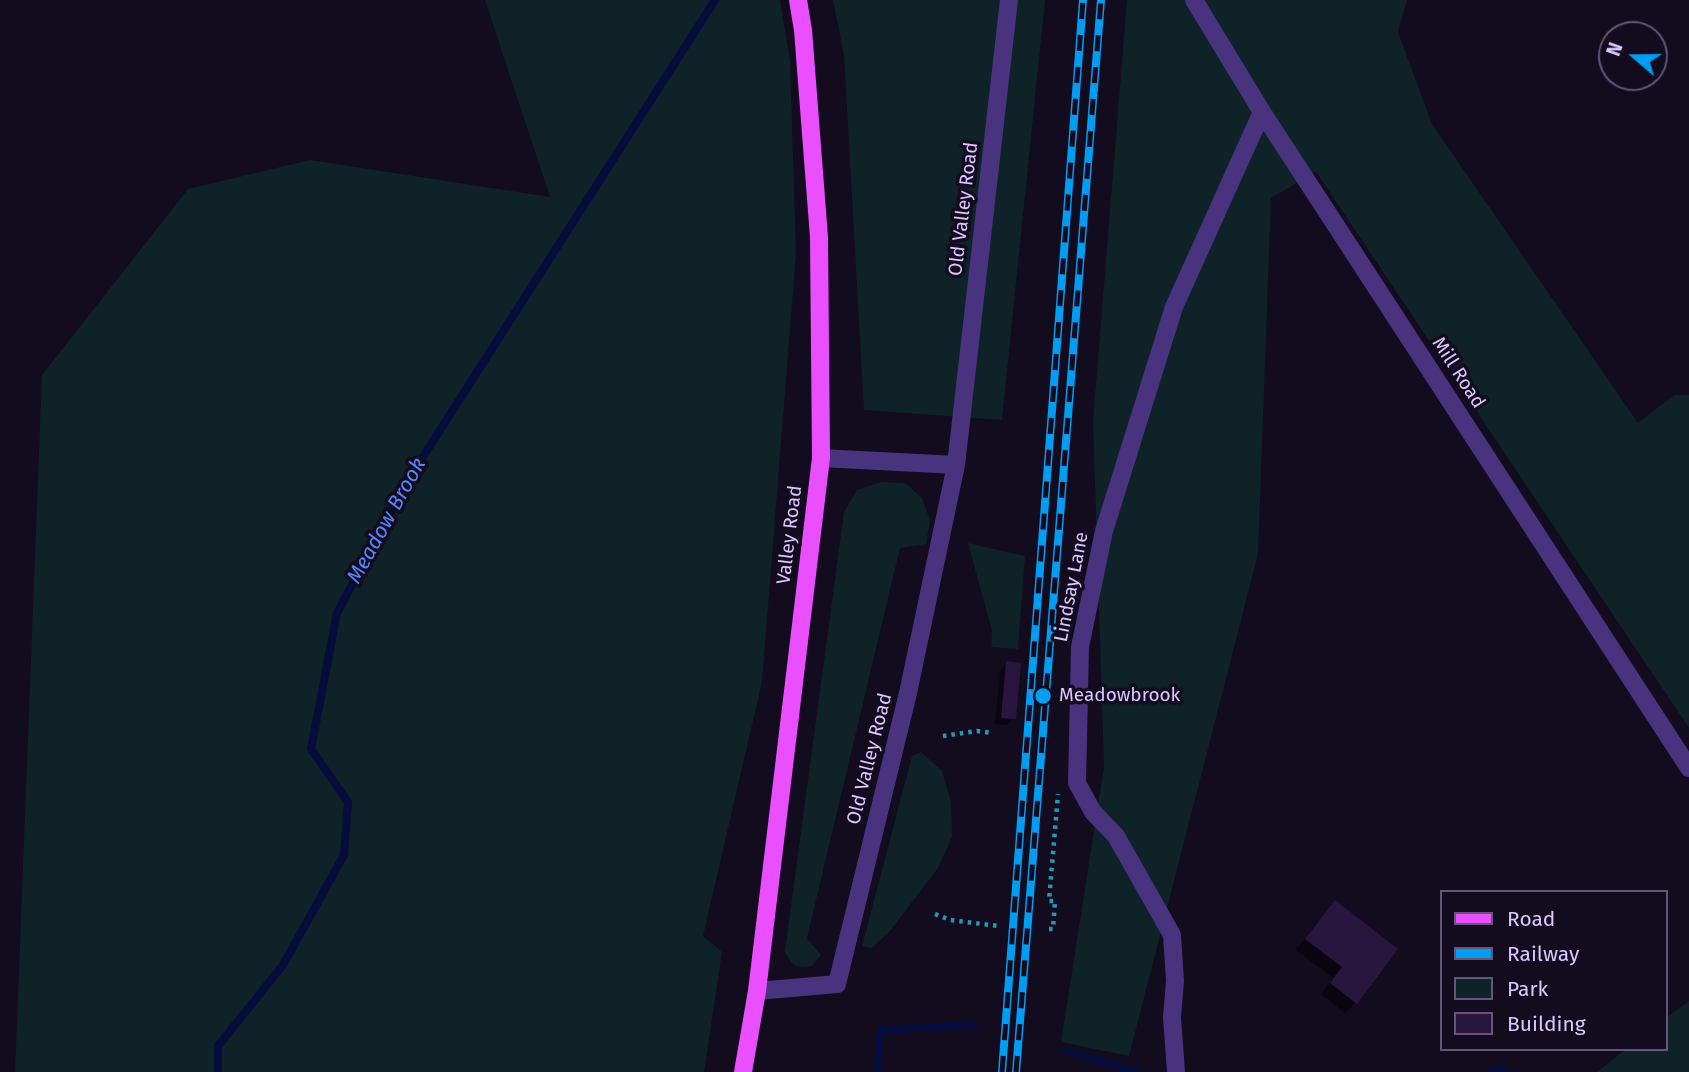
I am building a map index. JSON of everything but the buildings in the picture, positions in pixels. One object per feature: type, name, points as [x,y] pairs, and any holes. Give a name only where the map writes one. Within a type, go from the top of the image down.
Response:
[{"type":"main road","name":"Valley Road","points":[[743,1072],[757,991],[821,458],[820,237],[799,0]]},
{"type":"street","name":"Old Valley Road","points":[[757,991],[837,984],[908,693],[956,465],[1009,0]]},
{"type":"street","name":"Mill Road","points":[[1194,0],[1262,112],[1689,768]]},
{"type":"street","name":"Lindsay Lane","points":[[1176,1072],[1172,1017],[1175,981],[1172,935],[1116,836],[1093,812],[1077,783],[1080,647],[1104,531],[1174,307],[1262,112]]},
{"type":"street","points":[[821,458],[956,465]]},
{"type":"path","points":[[943,736],[992,733]]},
{"type":"path","points":[[1049,929],[1054,929],[1055,901],[1049,901],[1058,790]]},
{"type":"path","points":[[935,914],[950,920],[999,926]]},
{"type":"green space","points":[[485,0],[780,0],[790,61],[796,253],[762,682],[703,936],[722,952],[704,1072],[15,1072],[42,375],[188,189],[310,160],[550,197]]},
{"type":"green space","points":[[833,0],[1045,0],[1002,420],[864,410],[844,55]]},
{"type":"green space","points":[[1127,0],[1407,0],[1398,32],[1432,124],[1638,423],[1674,395],[1689,395],[1689,728],[1316,172],[1271,198],[1258,554],[1129,1056],[1061,1042],[1104,767],[1093,421]]},
{"type":"green space","points":[[881,482],[905,483],[922,498],[930,520],[926,544],[900,548],[807,938],[821,955],[812,966],[802,967],[792,963],[785,951],[844,512],[857,490]]},
{"type":"green space","points":[[968,543],[1025,556],[1018,649],[991,647],[992,631]]},
{"type":"green space","points":[[921,752],[942,771],[951,802],[952,837],[938,868],[890,931],[872,948],[862,946],[912,756]]},
{"type":"green space","points":[[1689,1001],[1689,1072],[1597,1072],[1623,1051],[1668,1051],[1668,1017]]},
{"type":"waterway","name":"Meadow Brook","points":[[218,1072],[218,1046],[283,965],[344,855],[348,802],[311,749],[337,613],[410,477],[715,0]]},
{"type":"waterway","points":[[877,1072],[881,1030],[974,1025]]},
{"type":"waterway","points":[[1066,1051],[1137,1072]]},
{"type":"waterway","points":[[1491,1072],[1501,1069],[1504,1072]]},
{"type":"railway","points":[[1002,1072],[1083,0]]},
{"type":"railway","points":[[1016,1072],[1101,0]]},
{"type":"place","name":"Meadowbrook","points":[[1043,696]]}]
